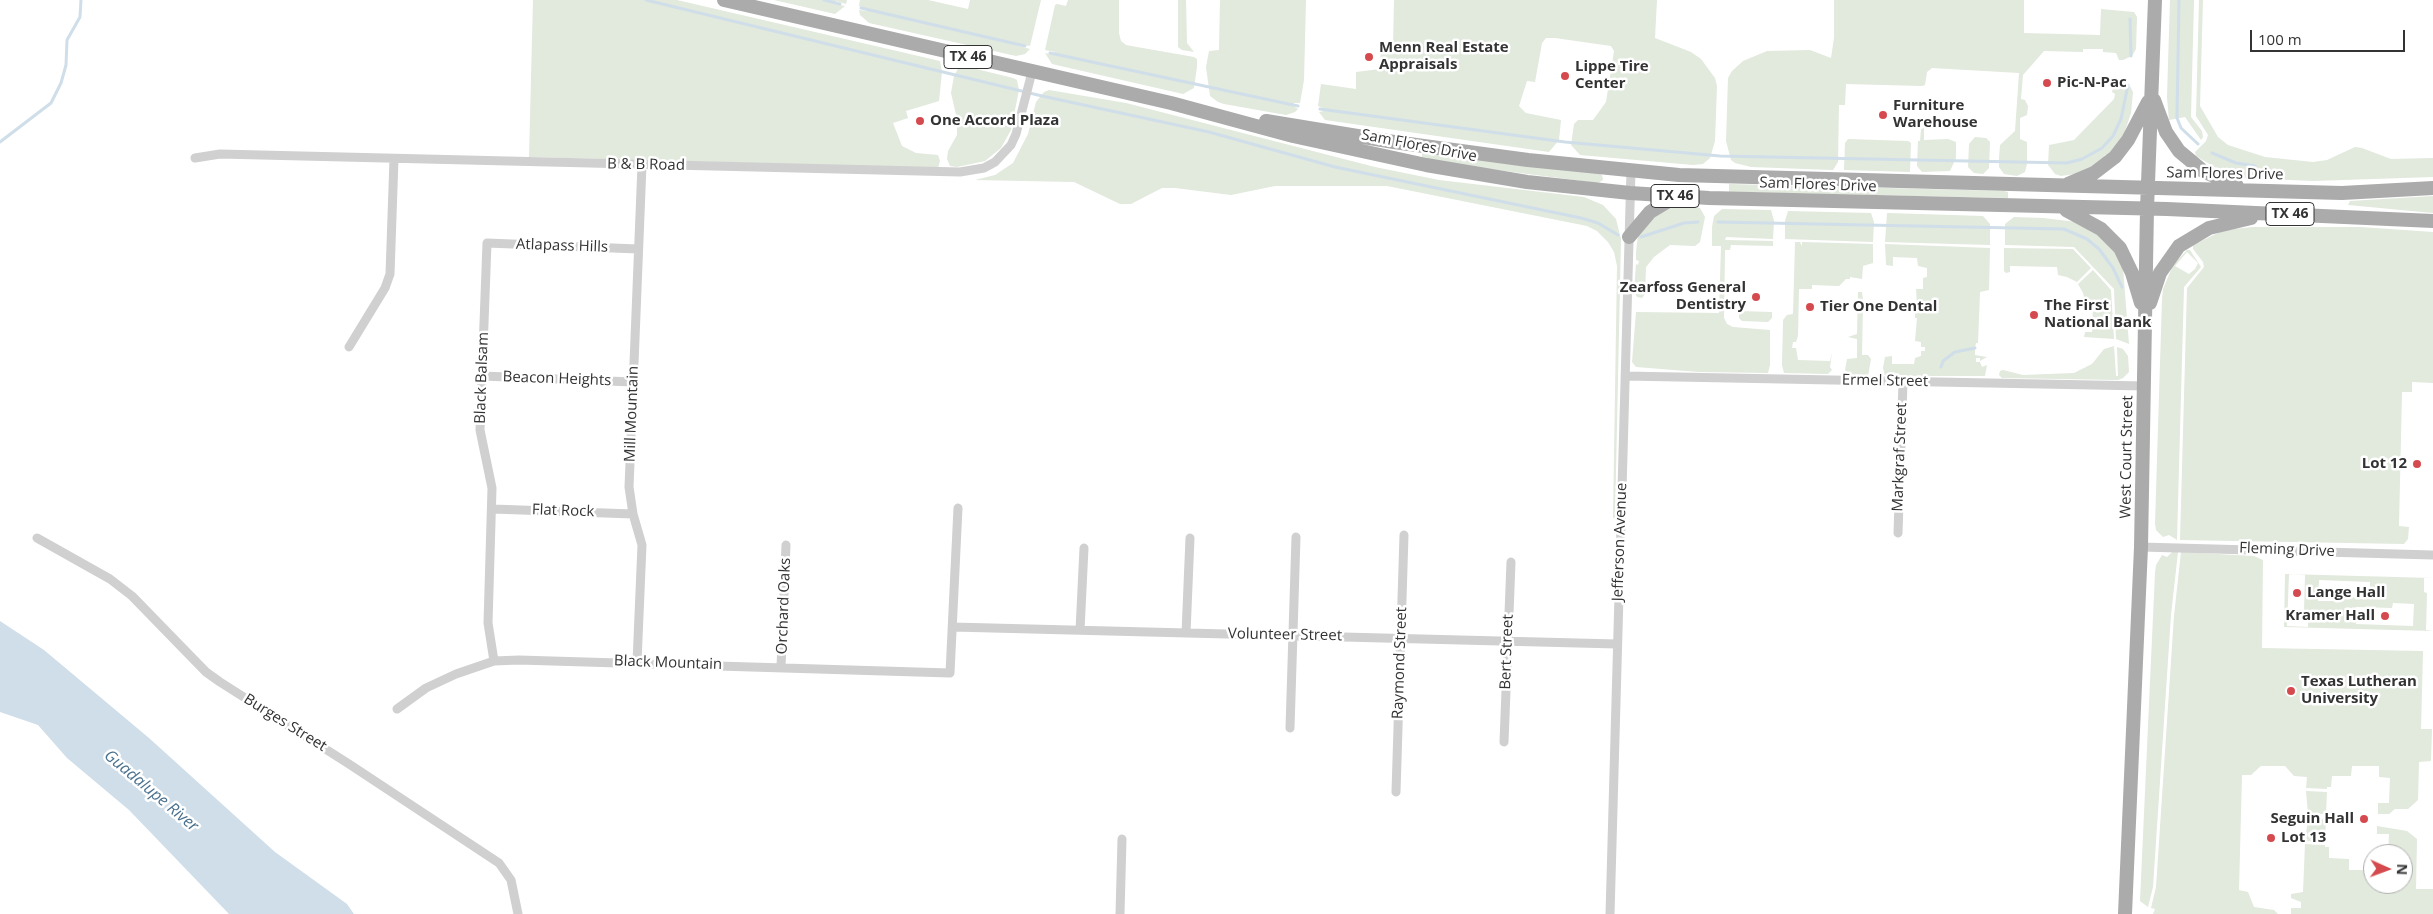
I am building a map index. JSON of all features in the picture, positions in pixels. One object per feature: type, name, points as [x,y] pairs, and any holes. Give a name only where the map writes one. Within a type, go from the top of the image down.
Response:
[{"type":"main road","name":"Sam Flores Drive","points":[[724,0],[1211,113],[1276,132],[1426,165],[1527,182],[1630,193],[1780,201],[2282,213],[2433,221]]},
{"type":"main road","name":"West Court Street","points":[[2125,914],[2141,547],[2147,209],[2155,0]]},
{"type":"main road","points":[[2052,186],[2068,184],[2086,177],[2116,157],[2132,134],[2152,92]]},
{"type":"main road","points":[[2152,92],[2166,132],[2186,158],[2214,177],[2255,191]]},
{"type":"main road","name":"Sam Flores Drive","points":[[1211,113],[1402,144],[1630,171],[1729,177],[2148,189],[2342,193],[2433,188]]},
{"type":"main road","points":[[1629,237],[1650,212],[1666,200],[1677,196]]},
{"type":"main road","points":[[2052,207],[2072,212],[2091,222],[2108,235],[2120,248],[2132,273],[2145,323]]},
{"type":"main road","points":[[2145,323],[2160,273],[2178,246],[2191,237],[2220,225],[2282,213]]},
{"type":"street","name":"B & B Road","points":[[195,158],[220,154],[944,172],[972,171],[995,162],[1011,145],[1016,134],[1032,72]]},
{"type":"street","points":[[349,347],[385,288],[390,274],[394,159]]},
{"type":"street","name":"Mill Mountain","points":[[637,662],[642,545],[633,514],[629,487],[642,165]]},
{"type":"street","name":"Jefferson Avenue","points":[[1610,914],[1630,171]]},
{"type":"street","name":"Atlapass Hills","points":[[487,243],[638,249]]},
{"type":"street","name":"Black Balsam","points":[[487,243],[480,430],[492,488],[493,509],[488,623],[494,661]]},
{"type":"street","name":"Beacon Heights","points":[[482,376],[633,382]]},
{"type":"street","name":"Ermel Street","points":[[1625,376],[2145,386]]},
{"type":"street","name":"Markgraf Street","points":[[1898,533],[1902,382]]},
{"type":"street","points":[[953,627],[958,508]]},
{"type":"street","name":"Flat Rock","points":[[493,509],[633,514]]},
{"type":"street","name":"Raymond Street","points":[[1396,792],[1404,535]]},
{"type":"street","points":[[1290,728],[1296,537]]},
{"type":"street","name":"Burges Street","points":[[37,538],[110,579],[132,596],[206,672],[220,682],[499,863],[511,880],[518,914]]},
{"type":"street","points":[[1186,633],[1190,538]]},
{"type":"street","name":"Orchard Oaks","points":[[782,667],[786,546]]},
{"type":"street","name":"Fleming Drive","points":[[2141,547],[2433,555]]},
{"type":"street","points":[[1080,630],[1084,548]]},
{"type":"street","name":"Bert Street","points":[[1504,742],[1512,562]]},
{"type":"street","name":"Volunteer Street","points":[[953,627],[1617,644]]},
{"type":"street","name":"Black Mountain","points":[[397,709],[426,688],[456,674],[494,661],[544,659],[950,673],[953,627]]},
{"type":"street","points":[[1120,914],[1122,838]]},
{"type":"shaded area","points":[[533,0],[677,0],[940,61],[942,72],[939,101],[906,111],[908,118],[893,123],[902,146],[916,153],[938,155],[940,161],[938,168],[529,157]]},
{"type":"shaded area","points":[[774,0],[847,0],[846,4],[836,1],[835,4],[845,6],[835,14]]},
{"type":"shaded area","points":[[860,0],[928,0],[968,9],[970,0],[1041,0],[1030,46],[1019,44],[1019,46],[1030,49],[1025,54],[1016,56],[869,23],[860,15],[859,10],[867,11],[867,9],[859,6]]},
{"type":"shaded area","points":[[1068,0],[1119,0],[1119,33],[1121,41],[1126,45],[1194,57],[1197,59],[1197,67],[1194,88],[1183,94],[1052,64],[1045,53],[1054,55],[1055,52],[1045,50],[1055,5],[1066,6]]},
{"type":"shaded area","points":[[1178,0],[1186,0],[1187,43],[1194,52],[1182,50],[1178,47]]},
{"type":"shaded area","points":[[1220,0],[1306,0],[1304,80],[1300,103],[1294,103],[1293,106],[1298,109],[1295,112],[1286,115],[1224,104],[1210,96],[1206,67],[1209,51],[1219,50]]},
{"type":"shaded area","points":[[1394,0],[1657,0],[1655,38],[1691,52],[1701,59],[1715,78],[1717,86],[1715,141],[1710,158],[1703,164],[1693,165],[1580,155],[1571,145],[1574,124],[1578,120],[1593,120],[1606,102],[1614,51],[1611,46],[1555,38],[1546,38],[1542,43],[1535,82],[1527,81],[1519,106],[1526,113],[1561,120],[1559,140],[1549,152],[1325,120],[1319,112],[1325,109],[1318,106],[1321,84],[1356,89],[1356,72],[1380,69],[1381,46],[1393,46]]},
{"type":"shaded area","points":[[1834,0],[2024,0],[2024,33],[2100,35],[2101,9],[2134,12],[2137,17],[2136,49],[2132,56],[2123,60],[2119,60],[2116,53],[2103,52],[2103,49],[2083,49],[2083,52],[2044,51],[2023,75],[2021,99],[2025,100],[2028,106],[2027,115],[2020,118],[2020,139],[2027,142],[2027,164],[2025,172],[2017,176],[2004,174],[1999,167],[1999,158],[2000,145],[2015,131],[2019,73],[1932,68],[1927,72],[1925,85],[1922,86],[1846,84],[1845,105],[1839,105],[1838,162],[1833,170],[1751,167],[1735,163],[1731,160],[1726,141],[1728,78],[1732,71],[1743,61],[1767,51],[1810,50],[1831,58],[1834,38]]},
{"type":"shaded area","points":[[2170,0],[2194,0],[2191,117],[2202,131],[2203,137],[2201,140],[2185,117],[2169,120],[2167,97]]},
{"type":"shaded area","points":[[2199,0],[2203,0],[2200,106],[2218,137],[2228,145],[2265,157],[2313,162],[2327,160],[2355,147],[2391,159],[2433,158],[2433,177],[2313,181],[2245,178],[2218,169],[2196,156],[2195,152],[2206,141],[2208,135],[2196,116]]},
{"type":"shaded area","points":[[960,65],[1013,78],[1017,80],[1019,90],[1011,130],[1001,148],[985,161],[957,167],[950,166],[947,159],[948,151],[957,135],[957,119],[951,93],[954,76]]},
{"type":"shaded area","points":[[2115,80],[2124,81],[2133,92],[2131,113],[2124,134],[2109,156],[2105,155],[2103,160],[2091,168],[2075,174],[2061,176],[2055,174],[2048,165],[2049,145],[2074,140],[2114,99],[2115,94],[2112,92]]},
{"type":"shaded area","points":[[1049,90],[1126,103],[1375,167],[1439,180],[1584,197],[1603,205],[1616,219],[1621,239],[1615,518],[1613,518],[1617,266],[1614,252],[1608,242],[1597,231],[1587,226],[1387,186],[1275,186],[1231,195],[1162,188],[1131,204],[1120,204],[1074,182],[975,180],[995,175],[1013,163],[1028,134],[1036,102],[1044,92]]},
{"type":"shaded area","points":[[1924,128],[1924,140],[1948,139],[1956,142],[1956,158],[1950,171],[1922,172],[1917,166],[1918,141],[1920,141],[1921,129]]},
{"type":"shaded area","points":[[1975,137],[1986,138],[1990,142],[1989,168],[1983,174],[1974,173],[1968,167],[1969,144]]},
{"type":"shaded area","points":[[1848,139],[1908,141],[1911,143],[1910,172],[1844,170],[1845,143]]},
{"type":"shaded area","points":[[1422,152],[1598,173],[1602,175],[1603,180],[1598,183],[1481,168],[1422,158]]},
{"type":"shaded area","points":[[1729,184],[2004,191],[2008,192],[2008,198],[1729,192]]},
{"type":"shaded area","points":[[2433,196],[2433,213],[2348,205],[2350,201]]},
{"type":"shaded area","points":[[1686,206],[1700,208],[1705,217],[1700,242],[1695,246],[1670,245],[1654,257],[1646,267],[1645,294],[1642,298],[1637,297],[1634,291],[1636,264],[1638,265],[1639,261],[1636,260],[1638,235],[1647,220],[1670,207]]},
{"type":"shaded area","points":[[1722,209],[1771,210],[1774,221],[1773,239],[1726,237],[1725,240],[1773,241],[1773,246],[1731,245],[1730,250],[1725,250],[1724,318],[1727,324],[1733,327],[1770,330],[1770,365],[1768,373],[1699,372],[1636,367],[1632,362],[1636,312],[1719,313],[1721,246],[1712,246],[1712,227],[1714,216]]},
{"type":"shaded area","points":[[1788,211],[1871,213],[1874,222],[1873,242],[1785,239],[1785,221]]},
{"type":"shaded area","points":[[1887,213],[1983,216],[1990,224],[1990,245],[1885,242]]},
{"type":"shaded area","points":[[2014,217],[2077,222],[2102,236],[2102,240],[2113,247],[2123,268],[2129,344],[2116,339],[2114,289],[2074,247],[2005,245],[2005,224]]},
{"type":"shaded area","points":[[2253,227],[2360,227],[2433,232],[2433,383],[2412,382],[2412,392],[2402,392],[2399,526],[2409,527],[2408,539],[2404,544],[2180,540],[2187,288],[2204,267],[2203,262],[2193,249],[2193,245],[2224,230]]},
{"type":"shaded area","points":[[1795,242],[1800,242],[1802,246],[1802,242],[1873,244],[1873,263],[1863,266],[1862,279],[1850,277],[1850,279],[1846,279],[1839,286],[1812,285],[1812,289],[1799,289],[1798,336],[1796,342],[1793,342],[1792,348],[1796,348],[1798,360],[1830,361],[1832,353],[1830,367],[1832,370],[1828,374],[1784,373],[1782,365],[1783,320],[1787,315],[1793,314]]},
{"type":"shaded area","points":[[1885,244],[1990,248],[1989,290],[1980,292],[1978,343],[1976,343],[1975,348],[1975,355],[1987,357],[1980,361],[1980,358],[1976,358],[1976,362],[1980,362],[1982,367],[1987,365],[1985,376],[1885,376],[1883,368],[1885,357],[1892,356],[1892,364],[1914,364],[1915,358],[1921,356],[1921,351],[1925,351],[1925,347],[1921,347],[1921,342],[1915,341],[1917,318],[1915,318],[1915,306],[1917,306],[1916,289],[1923,289],[1923,278],[1927,277],[1927,268],[1918,266],[1917,258],[1893,257],[1893,266],[1886,265]]},
{"type":"shaded area","points":[[2004,248],[2073,249],[2091,268],[2077,282],[2058,275],[2057,267],[2010,266],[2010,272],[2006,273],[2004,271]]},
{"type":"shaded area","points":[[2187,250],[2190,250],[2201,267],[2184,287],[2177,540],[2169,535],[2163,537],[2156,530],[2155,524],[2162,299],[2163,289],[2173,265]],"holes":[[[2187,252],[2198,263],[2189,274],[2175,266]]]},
{"type":"shaded area","points":[[2093,270],[2111,290],[2114,339],[2084,337],[2085,332],[2092,332],[2093,304],[2085,302],[2078,284]]},
{"type":"shaded area","points":[[1858,292],[1862,292],[1863,300],[1862,355],[1868,355],[1871,359],[1868,376],[1849,375],[1845,370],[1847,359],[1857,358],[1857,339],[1848,337],[1857,334]]},
{"type":"shaded area","points":[[1739,311],[1772,312],[1772,318],[1768,322],[1742,321],[1739,318]]},
{"type":"shaded area","points":[[2114,346],[2116,376],[2118,376],[2117,347],[2123,349],[2128,356],[2129,372],[2118,380],[2002,378],[1999,375],[2000,371],[2003,370],[2023,375],[2074,373],[2092,364],[2104,349]]},
{"type":"shaded area","points":[[2172,552],[2178,552],[2171,615],[2153,887],[2148,907],[2140,901],[2155,573],[2156,565],[2162,555],[2167,557]]},
{"type":"shaded area","points":[[2181,552],[2254,556],[2263,560],[2262,648],[2423,651],[2421,729],[2432,729],[2431,761],[2419,762],[2418,800],[2408,809],[2395,809],[2389,814],[2378,814],[2378,803],[2389,803],[2390,778],[2379,777],[2379,766],[2352,766],[2351,776],[2332,776],[2331,787],[2327,787],[2327,789],[2306,788],[2307,777],[2294,776],[2285,766],[2261,766],[2251,775],[2242,775],[2239,890],[2248,892],[2254,907],[2274,910],[2278,914],[2153,914],[2155,909],[2151,908],[2156,887],[2174,616]]},
{"type":"shaded area","points":[[2285,574],[2289,574],[2287,626],[2308,627],[2308,612],[2304,611],[2305,575],[2292,574],[2433,578],[2424,578],[2424,592],[2427,593],[2426,630],[2433,631],[2284,627]],"holes":[[[2319,580],[2370,582],[2370,598],[2333,597],[2333,601],[2318,601]],[[2393,603],[2414,604],[2413,626],[2356,624],[2356,607],[2392,608]]]},
{"type":"shaded area","points":[[2306,791],[2327,792],[2326,814],[2308,814]]},
{"type":"shaded area","points":[[2308,819],[2326,819],[2325,842],[2305,841]]},
{"type":"shaded area","points":[[2377,826],[2407,831],[2417,839],[2416,889],[2433,889],[2433,914],[2291,914],[2291,908],[2301,908],[2301,902],[2291,898],[2291,894],[2303,892],[2305,844],[2325,845],[2325,847],[2329,847],[2329,858],[2349,859],[2349,870],[2363,870],[2363,894],[2413,894],[2413,844],[2388,844],[2389,834],[2377,834]]},
{"type":"water","name":"Guadalupe River","points":[[0,621],[44,650],[149,738],[275,852],[347,904],[354,914],[229,914],[129,810],[67,758],[38,725],[0,712]]},
{"type":"waterway","points":[[0,142],[51,103],[61,83],[66,65],[67,40],[80,17],[81,0]]},
{"type":"waterway","points":[[646,0],[1042,96],[1209,132],[1335,167],[1581,218],[1598,223],[1618,235]]},
{"type":"waterway","points":[[824,0],[840,4]]},
{"type":"waterway","points":[[2179,0],[2177,118],[2181,128],[2198,144]]},
{"type":"waterway","points":[[861,8],[1025,46]]},
{"type":"waterway","points":[[2130,19],[2131,56]]},
{"type":"waterway","points":[[1050,53],[1298,106]]},
{"type":"waterway","points":[[1320,109],[1565,142],[1720,156],[2067,163],[2082,159],[2102,148],[2113,136],[2121,119],[2128,85]]},
{"type":"waterway","points":[[2212,153],[2236,163],[2255,166]]},
{"type":"waterway","points":[[1641,237],[1684,223],[1698,222]]},
{"type":"waterway","points":[[1718,222],[2064,229],[2087,239],[2099,249],[2113,268],[2122,287]]},
{"type":"waterway","points":[[1941,367],[1943,361],[1955,352],[1975,348]]},
{"type":"place","name":"Menn Real Estate Appraisals","points":[[1369,57]]},
{"type":"place","name":"Lippe Tire Center","points":[[1565,76]]},
{"type":"place","name":"Pic-N-Pac","points":[[2047,83]]},
{"type":"place","name":"Furniture Warehouse","points":[[1883,115]]},
{"type":"place","name":"One Accord Plaza","points":[[920,121]]},
{"type":"place","name":"Zearfoss General Dentistry","points":[[1756,297]]},
{"type":"place","name":"Tier One Dental","points":[[1810,307]]},
{"type":"place","name":"The First National Bank","points":[[2034,315]]},
{"type":"place","name":"Lot 12","points":[[2417,464]]},
{"type":"place","name":"Lange Hall","points":[[2297,593]]},
{"type":"place","name":"Kramer Hall","points":[[2385,616]]},
{"type":"place","name":"Texas Lutheran University","points":[[2291,691]]},
{"type":"place","name":"Seguin Hall","points":[[2364,819]]},
{"type":"place","name":"Lot 13","points":[[2271,838]]}]
